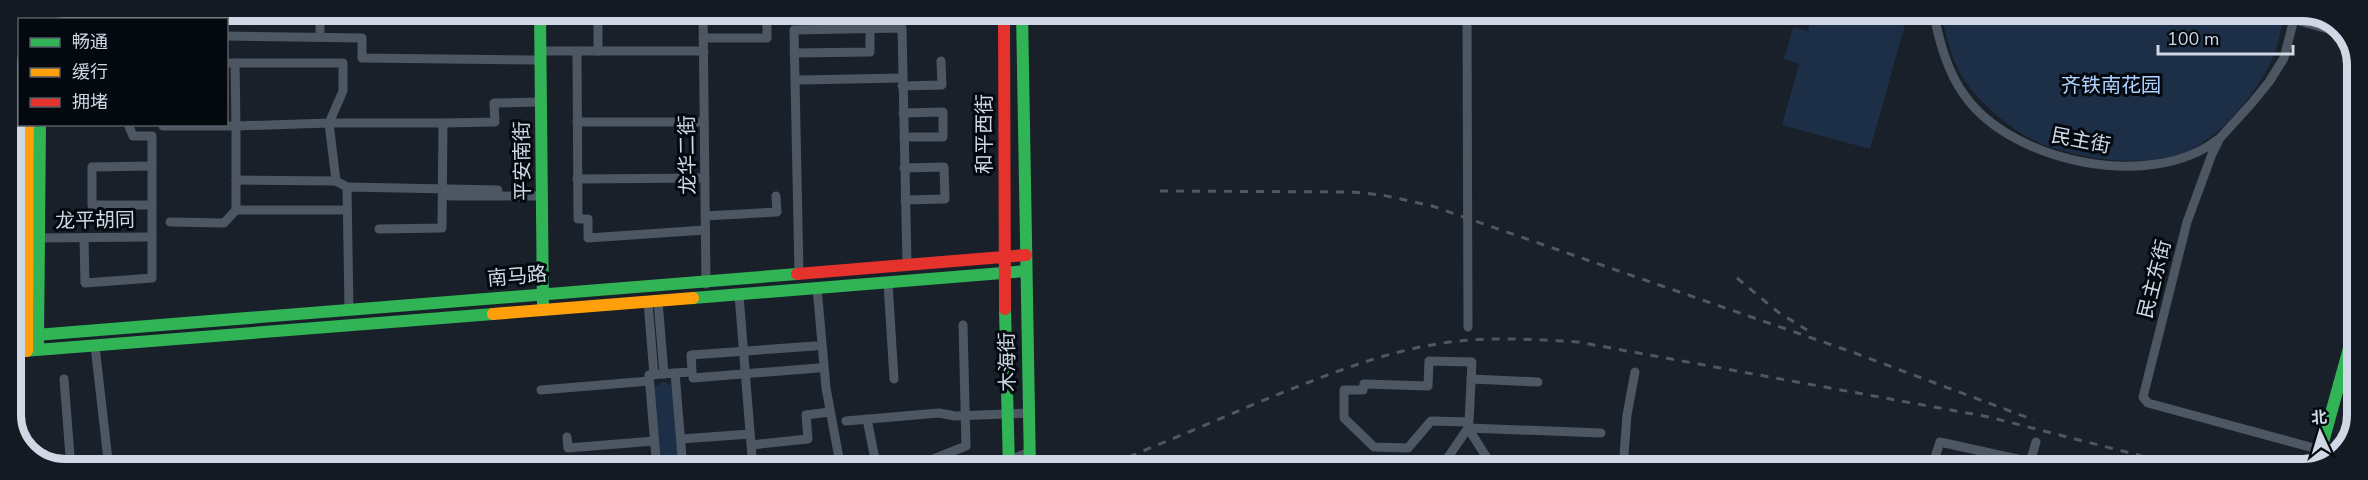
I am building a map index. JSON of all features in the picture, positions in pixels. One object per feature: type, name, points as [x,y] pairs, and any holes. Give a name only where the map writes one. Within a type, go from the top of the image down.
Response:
[{"type":"main road","name":"平安南街","points":[[540,21],[543,310]]},
{"type":"main road","name":"和平西街","points":[[1004,21],[1004,256]]},
{"type":"main road","name":"和平西街","points":[[1022,21],[1026,255]]},
{"type":"main road","points":[[28,126],[27,222],[32,351]]},
{"type":"main road","points":[[32,335],[39,238],[39,126]]},
{"type":"main road","name":"南马路","points":[[21,336],[1026,255]]},
{"type":"main road","name":"木海街","points":[[1026,255],[1029,459]]},
{"type":"main road","name":"木海街","points":[[1004,256],[1009,459]]},
{"type":"main road","name":"南马路","points":[[21,352],[1026,271]]},
{"type":"main road","points":[[2319,456],[2347,355]]},
{"type":"main road","points":[[2339,384],[2347,386]]},
{"type":"street","points":[[320,21],[320,37]]},
{"type":"street","points":[[598,21],[598,51]]},
{"type":"street","name":"龙华二街","points":[[703,21],[706,298]]},
{"type":"street","points":[[704,38],[767,38],[767,21]]},
{"type":"street","points":[[1467,21],[1468,327]]},
{"type":"street","name":"民主街","points":[[1936,21],[1950,70],[1965,97],[2005,131],[2034,148],[2068,160],[2136,167],[2178,161],[2204,150],[2220,138]]},
{"type":"street","name":"民主东街","points":[[2294,21],[2284,58],[2269,82],[2220,138],[2212,154],[2187,222],[2143,397],[2148,404],[2321,450]]},
{"type":"street","points":[[799,273],[794,30],[902,28],[907,264]]},
{"type":"street","points":[[794,53],[870,52],[870,29]]},
{"type":"street","points":[[228,36],[362,38],[362,58],[540,56],[577,51],[704,51]]},
{"type":"street","points":[[577,51],[578,219],[588,219],[588,238],[705,230]]},
{"type":"street","points":[[801,80],[902,82],[942,86],[941,61]]},
{"type":"street","points":[[170,222],[224,223],[236,210],[236,126],[231,63],[343,63],[343,92],[329,123],[336,182]]},
{"type":"street","points":[[163,126],[495,122],[494,103],[541,102]]},
{"type":"street","points":[[903,113],[943,112],[943,137],[904,137]]},
{"type":"street","points":[[577,122],[704,122]]},
{"type":"street","points":[[379,229],[442,228],[446,193],[443,123]]},
{"type":"street","points":[[84,238],[85,283],[152,278],[152,136],[133,136],[129,126]]},
{"type":"street","points":[[152,166],[92,167],[92,205],[152,205]]},
{"type":"street","points":[[904,168],[944,167],[945,199],[905,200]]},
{"type":"street","points":[[577,179],[705,178]]},
{"type":"street","points":[[236,180],[336,182],[347,188],[542,196]]},
{"type":"street","points":[[347,188],[349,310]]},
{"type":"street","points":[[446,193],[498,190]]},
{"type":"street","points":[[705,216],[777,212],[776,196]]},
{"type":"street","points":[[236,210],[347,210]]},
{"type":"street","points":[[21,222],[27,222]]},
{"type":"street","name":"龙平胡同","points":[[39,238],[152,237]]},
{"type":"street","points":[[888,283],[894,379]]},
{"type":"street","points":[[817,288],[826,388],[839,459]]},
{"type":"street","points":[[739,295],[752,459]]},
{"type":"street","points":[[653,301],[656,459]]},
{"type":"street","points":[[933,459],[966,446],[963,325]]},
{"type":"street","points":[[95,346],[108,459]]},
{"type":"street","points":[[693,375],[691,355],[814,346]]},
{"type":"street","points":[[1447,459],[1469,425],[1472,362],[1429,360],[1428,386],[1364,384],[1363,390],[1344,390],[1344,418],[1374,447],[1408,448],[1431,421],[1469,425],[1601,432]]},
{"type":"street","points":[[541,390],[656,377],[745,374],[818,368]]},
{"type":"street","points":[[1624,459],[1627,415],[1635,372]]},
{"type":"street","points":[[675,376],[682,459]]},
{"type":"street","points":[[64,379],[71,459]]},
{"type":"street","points":[[1471,379],[1538,382]]},
{"type":"street","points":[[751,445],[808,440],[806,415],[830,412]]},
{"type":"street","points":[[846,421],[939,413],[964,416],[1028,412]]},
{"type":"street","points":[[867,419],[875,459]]},
{"type":"street","points":[[1469,425],[1489,459]]},
{"type":"street","points":[[681,439],[750,434]]},
{"type":"street","points":[[567,437],[568,448],[654,441]]},
{"type":"street","points":[[1934,459],[1940,442],[2006,459]]},
{"type":"street","points":[[2031,459],[2036,442]]},
{"type":"street","points":[[1018,459],[1029,452]]},
{"type":"green space","points":[[1811,21],[1906,21],[1870,149],[1782,125],[1799,64],[1784,59],[1793,27],[1808,31]]},
{"type":"green space","name":"齐铁南花园","points":[[1943,21],[2275,21],[2282,23],[2276,50],[2269,65],[2249,98],[2236,114],[2191,150],[2175,156],[2140,161],[2102,159],[2065,152],[2033,140],[2015,129],[1989,108],[1967,84],[1950,49]]},
{"type":"green space","points":[[663,382],[672,385],[679,459],[660,459],[654,387]]},
{"type":"railway","points":[[1160,191],[1352,192],[1382,195],[1432,206],[1852,352],[2034,420]]},
{"type":"railway","points":[[1737,278],[1778,312],[1807,330]]},
{"type":"railway","points":[[1123,459],[1324,376],[1391,354],[1454,341],[1507,339],[1578,342],[1989,417],[2150,459]]},
{"type":"traffic: fast","points":[[540,21],[543,310]]},
{"type":"traffic: fast","points":[[1022,21],[1030,459]]},
{"type":"traffic: fast","points":[[38,343],[40,126]]},
{"type":"traffic: fast","points":[[693,298],[1026,271]]},
{"type":"traffic: fast","points":[[21,336],[797,274]]},
{"type":"traffic: fast","points":[[1005,309],[1009,459]]},
{"type":"traffic: fast","points":[[21,351],[493,314]]},
{"type":"traffic: fast","points":[[2319,456],[2347,355]]},
{"type":"traffic: fast","points":[[2339,384],[2347,386]]},
{"type":"traffic: slow","points":[[27,351],[28,126]]},
{"type":"traffic: slow","points":[[493,314],[693,298]]},
{"type":"traffic: jam","points":[[1004,21],[1005,309]]},
{"type":"traffic: jam","points":[[797,274],[1026,255]]}]
